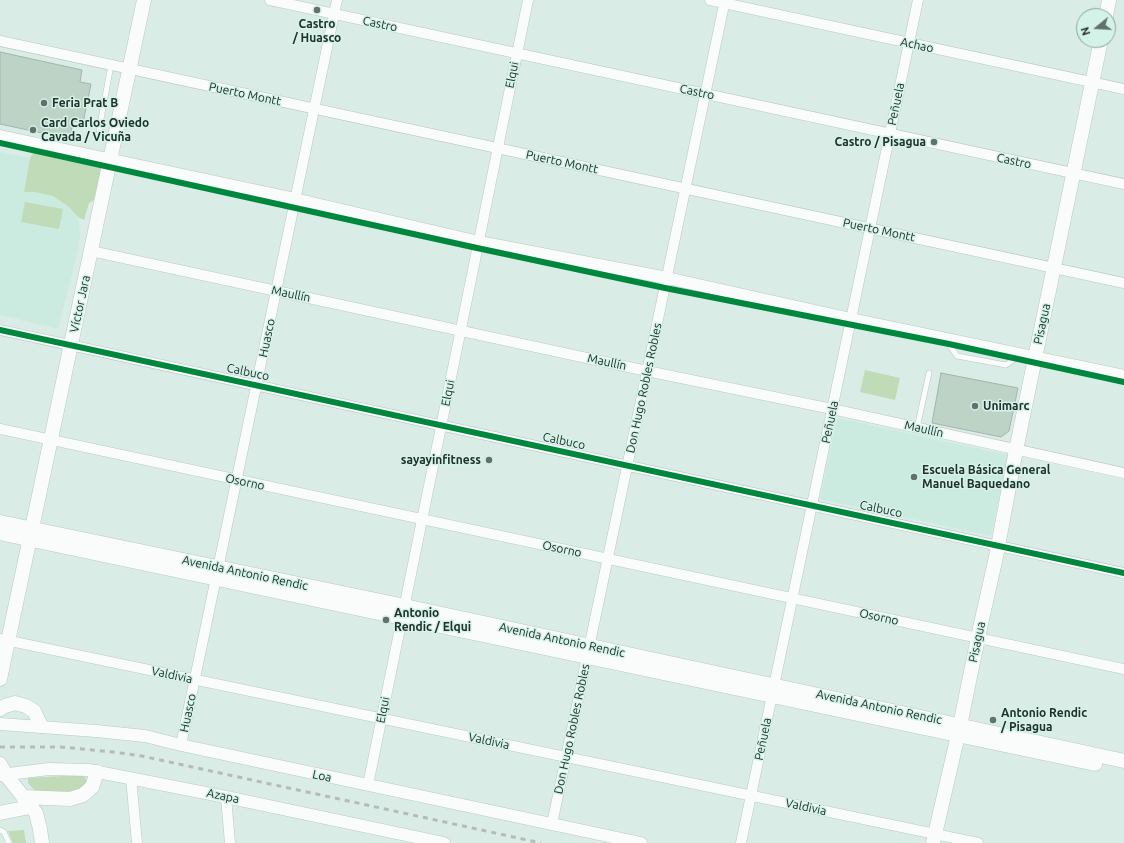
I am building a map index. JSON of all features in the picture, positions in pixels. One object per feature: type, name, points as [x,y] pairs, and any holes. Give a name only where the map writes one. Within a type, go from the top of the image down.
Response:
[{"type":"main road","name":"Víctor Jara","points":[[0,679],[4,640],[31,534],[144,0]]},
{"type":"main road","name":"Pisagua","points":[[934,839],[998,546],[1016,450],[1099,48]]},
{"type":"main road","name":"Avenida Antonio Rendic","points":[[0,522],[31,534],[959,730],[1124,761]]},
{"type":"main road","name":"Avenida Antonio Rendic","points":[[0,533],[31,534]]},
{"type":"main road","points":[[0,709],[15,703],[26,706],[34,711],[41,726]]},
{"type":"main road","name":"Avenida Antonio Rendic","points":[[959,730],[1124,770]]},
{"type":"main road","points":[[2,772],[36,814],[42,843]]},
{"type":"main road","points":[[0,813],[27,802],[70,800],[83,795],[92,787],[97,772]]},
{"type":"street","name":"Castro","points":[[270,0],[1124,184]]},
{"type":"street","name":"Huasco","points":[[181,746],[337,0]]},
{"type":"street","name":"Elqui","points":[[368,786],[528,0]]},
{"type":"street","name":"Achao","points":[[710,0],[1124,89]]},
{"type":"street","name":"Peñuela","points":[[741,843],[918,0]]},
{"type":"street","name":"Don Hugo Robles Robles","points":[[552,824],[725,2]]},
{"type":"street","name":"Puerto Montt","points":[[0,41],[1124,283]]},
{"type":"street","points":[[0,136],[296,199],[478,242],[667,278],[851,319],[1124,376]]},
{"type":"street","name":"Maullín","points":[[91,251],[647,371],[832,409],[1124,473]]},
{"type":"street","name":"Calbuco","points":[[0,330],[1124,573]]},
{"type":"street","name":"Osorno","points":[[0,429],[1124,669]]},
{"type":"street","name":"Valdivia","points":[[4,640],[751,796],[934,839],[978,843]]},
{"type":"street","name":"Loa","points":[[0,724],[41,726],[145,736],[181,746],[642,843]]},
{"type":"street","name":"Azapa","points":[[2,772],[49,769],[88,770],[226,797],[419,840],[444,843]]},
{"type":"street","points":[[131,778],[137,843]]},
{"type":"street","points":[[226,797],[230,843]]},
{"type":"lane","points":[[111,65],[99,130],[114,142]]},
{"type":"lane","points":[[917,428],[928,373]]},
{"type":"lane","points":[[0,830],[4,832],[9,843]]},
{"type":"shaded area","points":[[0,152],[30,158],[24,192],[35,192],[53,196],[69,207],[78,217],[80,235],[78,251],[58,329],[0,315]]},
{"type":"shaded area","name":"Escuela Básica General Manuel Baquedano","points":[[837,418],[1008,455],[991,536],[820,499]]},
{"type":"green space","points":[[33,153],[101,168],[94,200],[89,203],[84,220],[78,217],[69,207],[53,196],[35,192],[24,192],[30,158]]},
{"type":"green space","points":[[25,202],[63,209],[59,229],[21,222]]},
{"type":"green space","points":[[865,370],[900,378],[895,400],[860,392]]},
{"type":"green space","points":[[80,775],[85,777],[87,782],[83,790],[38,794],[28,783],[28,778]]},
{"type":"green space","points":[[24,830],[26,843],[13,843],[8,831]]},
{"type":"building","name":"Feria Prat B","points":[[0,52],[82,70],[80,82],[91,84],[83,123],[73,121],[70,139],[0,124]]},
{"type":"building","name":"Unimarc","points":[[941,373],[1018,388],[1009,431],[1001,437],[932,423]]},
{"type":"railway","points":[[0,747],[61,747],[142,756],[541,843]]},
{"type":"cycle path","points":[[0,143],[665,288],[949,344],[1124,382]]},
{"type":"cycle path","points":[[0,330],[1124,573]]},
{"type":"place","name":"Castro / Huasco","points":[[317,10]]},
{"type":"place","name":"Feria Prat B","points":[[44,103]]},
{"type":"place","name":"Card Carlos Oviedo Cavada / Vicuña","points":[[33,130]]},
{"type":"place","name":"Castro / Pisagua","points":[[934,142]]},
{"type":"place","name":"Unimarc","points":[[975,406]]},
{"type":"place","name":"sayayinfitness","points":[[489,460]]},
{"type":"place","name":"Escuela Básica General Manuel Baquedano","points":[[914,477]]},
{"type":"place","name":"Antonio Rendic / Elqui","points":[[386,620]]},
{"type":"place","name":"Antonio Rendic / Pisagua","points":[[993,720]]}]
